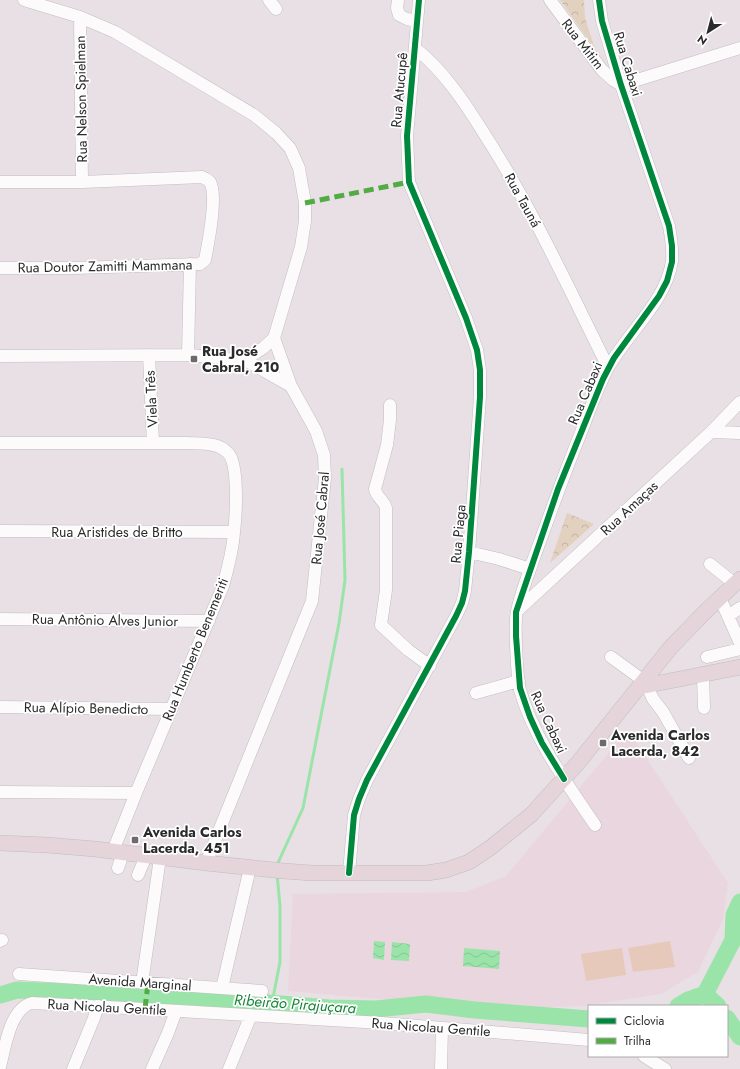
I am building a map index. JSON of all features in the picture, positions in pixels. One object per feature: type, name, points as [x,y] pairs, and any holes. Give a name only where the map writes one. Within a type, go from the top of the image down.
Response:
[{"type":"main road","points":[[0,843],[47,845],[118,852],[284,871],[349,874],[427,873],[446,870],[468,862],[490,848],[526,819],[564,779],[643,685],[671,647],[738,582]]},
{"type":"main road","points":[[643,685],[740,667]]},
{"type":"street","points":[[24,0],[80,17],[128,39],[254,115],[276,132],[290,148],[298,168],[305,203],[306,221],[301,247],[274,338],[263,348],[245,360]]},
{"type":"street","points":[[398,0],[397,8],[399,14],[406,19],[417,21]]},
{"type":"street","name":"Rua Atucupê","points":[[408,182],[407,136],[419,0]]},
{"type":"street","name":"Rua Mitim","points":[[550,0],[602,70],[621,85]]},
{"type":"street","name":"Rua Cabaxi","points":[[595,824],[564,779],[542,743],[530,717],[519,681],[516,612],[558,489],[608,367],[659,296],[667,281],[672,262],[672,246],[669,226],[621,85],[602,21],[599,0]]},
{"type":"street","name":"Rua Nelson Spielman","points":[[80,17],[82,182]]},
{"type":"street","name":"Rua Tauná","points":[[415,48],[433,64],[447,80],[472,114],[502,160],[608,367]]},
{"type":"street","points":[[621,85],[740,48]]},
{"type":"street","name":"Rua Doutor Zamitti Mammana","points":[[0,182],[82,182],[202,177],[210,182],[213,213],[205,260],[202,263],[75,268],[0,268]]},
{"type":"street","name":"Rua Piaga","points":[[349,874],[354,815],[358,799],[430,666],[462,603],[465,592],[469,552],[480,397],[480,370],[477,350],[466,318],[408,182]]},
{"type":"street","points":[[188,355],[190,264]]},
{"type":"street","points":[[274,338],[291,386]]},
{"type":"street","name":"Viela Três","points":[[149,355],[154,443]]},
{"type":"street","name":"Rua José Cabral","points":[[0,356],[188,355],[245,360],[291,386],[316,431],[324,455],[325,478],[312,601],[206,863]]},
{"type":"street","name":"Rua Amaças","points":[[516,612],[711,432],[740,402]]},
{"type":"street","points":[[390,405],[387,445],[375,490],[386,508],[386,590],[381,626],[408,650],[430,666]]},
{"type":"street","points":[[711,432],[740,433]]},
{"type":"street","name":"Rua Humberto Benemeriti","points":[[0,443],[212,444],[221,447],[227,452],[231,456],[234,464],[234,532],[230,560],[223,586],[136,793],[118,852],[118,868]]},
{"type":"street","name":"Rua Aristides de Britto","points":[[0,531],[234,532]]},
{"type":"street","points":[[469,552],[499,559],[530,569]]},
{"type":"street","points":[[710,564],[738,582]]},
{"type":"street","points":[[720,598],[740,643]]},
{"type":"street","points":[[728,616],[740,608]]},
{"type":"street","name":"Rua Antônio Alves Junior","points":[[0,620],[209,621]]},
{"type":"street","points":[[707,657],[740,648]]},
{"type":"street","points":[[611,657],[643,685],[663,712],[689,758]]},
{"type":"street","points":[[703,675],[704,708]]},
{"type":"street","points":[[476,693],[519,681]]},
{"type":"street","name":"Rua Alípio Benedicto","points":[[0,707],[171,709]]},
{"type":"street","points":[[0,792],[136,793]]},
{"type":"street","points":[[138,875],[153,857]]},
{"type":"street","points":[[142,983],[153,857]]},
{"type":"street","points":[[222,988],[250,868]]},
{"type":"street","name":"Avenida Marginal","points":[[19,974],[262,992]]},
{"type":"street","name":"Rua Nicolau Gentile","points":[[0,1067],[15,1018],[23,1007],[32,1003],[251,1015],[588,1040]]},
{"type":"street","points":[[73,1069],[98,1006]]},
{"type":"street","points":[[152,1069],[176,1011]]},
{"type":"street","points":[[229,1069],[251,1015]]},
{"type":"street","points":[[440,1069],[442,1028]]},
{"type":"street","points":[[646,1057],[666,1069]]},
{"type":"shaded area","points":[[628,730],[728,883],[723,919],[698,972],[661,994],[582,1006],[525,1008],[426,996],[392,1000],[288,991],[293,894],[466,892],[506,876]]},
{"type":"shaded area","points":[[670,941],[675,967],[633,972],[628,948]]},
{"type":"shaded area","points":[[622,948],[626,975],[586,981],[581,954]]},
{"type":"green space","points":[[560,0],[584,0],[585,18],[595,49]]},
{"type":"green space","points":[[567,513],[594,524],[550,563]]},
{"type":"water","points":[[374,941],[385,942],[384,960],[373,958]]},
{"type":"water","points":[[392,942],[410,944],[409,961],[391,960]]},
{"type":"water","points":[[464,948],[500,951],[499,969],[463,966]]},
{"type":"waterway","points":[[277,865],[303,808],[339,623],[345,580],[342,469]]},
{"type":"waterway","points":[[272,1003],[280,962],[280,906],[277,874]]},
{"type":"waterway","points":[[705,994],[733,940],[734,915],[740,902]]},
{"type":"waterway","name":"Ribeirão Pirajuçara","points":[[0,995],[17,990],[194,997],[329,1008],[376,1009],[426,1004],[474,1010],[588,1019]]},
{"type":"waterway","name":"Ribeirão Pirajuçara","points":[[680,1005],[688,1000],[705,994],[717,1005]]},
{"type":"waterway","name":"Ribeirão Pirajuçara","points":[[728,1019],[740,1037]]},
{"type":"marked path","points":[[305,203],[409,182]]},
{"type":"marked path","points":[[145,1009],[148,983]]},
{"type":"cycle path","points":[[349,873],[354,815],[359,799],[367,780],[462,603],[465,591],[469,552],[480,397],[480,370],[477,350],[466,318],[409,182],[407,136],[419,0]]},
{"type":"cycle path","points":[[564,779],[542,743],[530,717],[520,688],[516,636],[516,612],[558,489],[603,379],[614,358],[659,296],[667,281],[672,262],[672,246],[669,226],[621,85],[602,21],[599,0]]},
{"type":"place","name":"Rua José Cabral, 210","points":[[194,359]]},
{"type":"place","name":"Avenida Carlos Lacerda, 842","points":[[603,743]]},
{"type":"place","name":"Avenida Carlos Lacerda, 451","points":[[135,840]]}]
